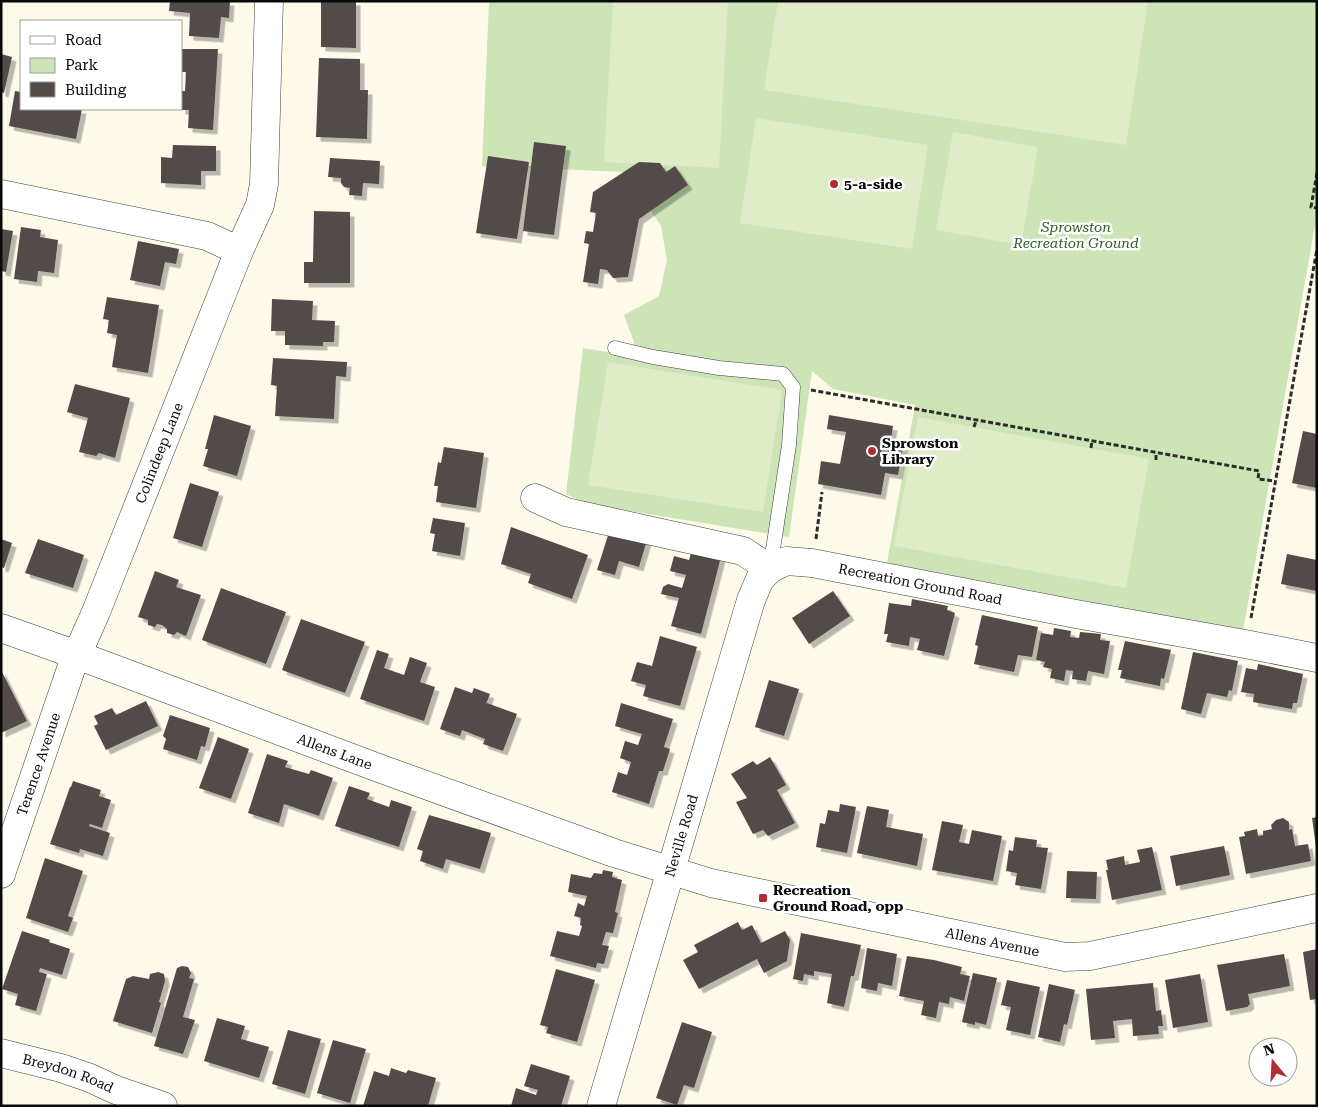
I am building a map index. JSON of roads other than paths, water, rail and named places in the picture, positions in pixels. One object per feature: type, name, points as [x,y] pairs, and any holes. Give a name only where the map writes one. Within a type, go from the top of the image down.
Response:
[{"type":"street","name":"Colindeep Lane","points":[[77,655],[100,602],[238,250],[260,205],[264,184],[270,1]]},
{"type":"street","points":[[1,194],[207,236],[238,250]]},
{"type":"street","points":[[535,498],[566,512],[743,550],[770,569]]},
{"type":"street","name":"Recreation Ground Road","points":[[770,569],[786,561],[812,564],[1317,658]]},
{"type":"street","name":"Neville Road","points":[[601,1106],[751,600],[760,579],[770,569]]},
{"type":"street","name":"Allens Lane","points":[[1,628],[384,770],[614,853],[671,870]]},
{"type":"street","name":"Terence Avenue","points":[[1,874],[77,655]]},
{"type":"street","name":"Allens Avenue","points":[[671,870],[710,884],[1064,957],[1090,956],[1317,908]]},
{"type":"street","name":"Breydon Road","points":[[1,1053],[61,1068],[90,1078],[113,1098],[163,1106]]},
{"type":"lane","points":[[615,348],[653,357],[719,368],[783,374],[793,387],[789,445],[770,569]]},
{"type":"place","name":"5-a-side","points":[[834,184]]},
{"type":"place","name":"Sprowston Library","points":[[872,451]]},
{"type":"place","name":"Recreation Ground Road, opp","points":[[763,898]]},
{"type":"park label","name":"Sprowston Recreation Ground","points":[[1076,236]]}]
